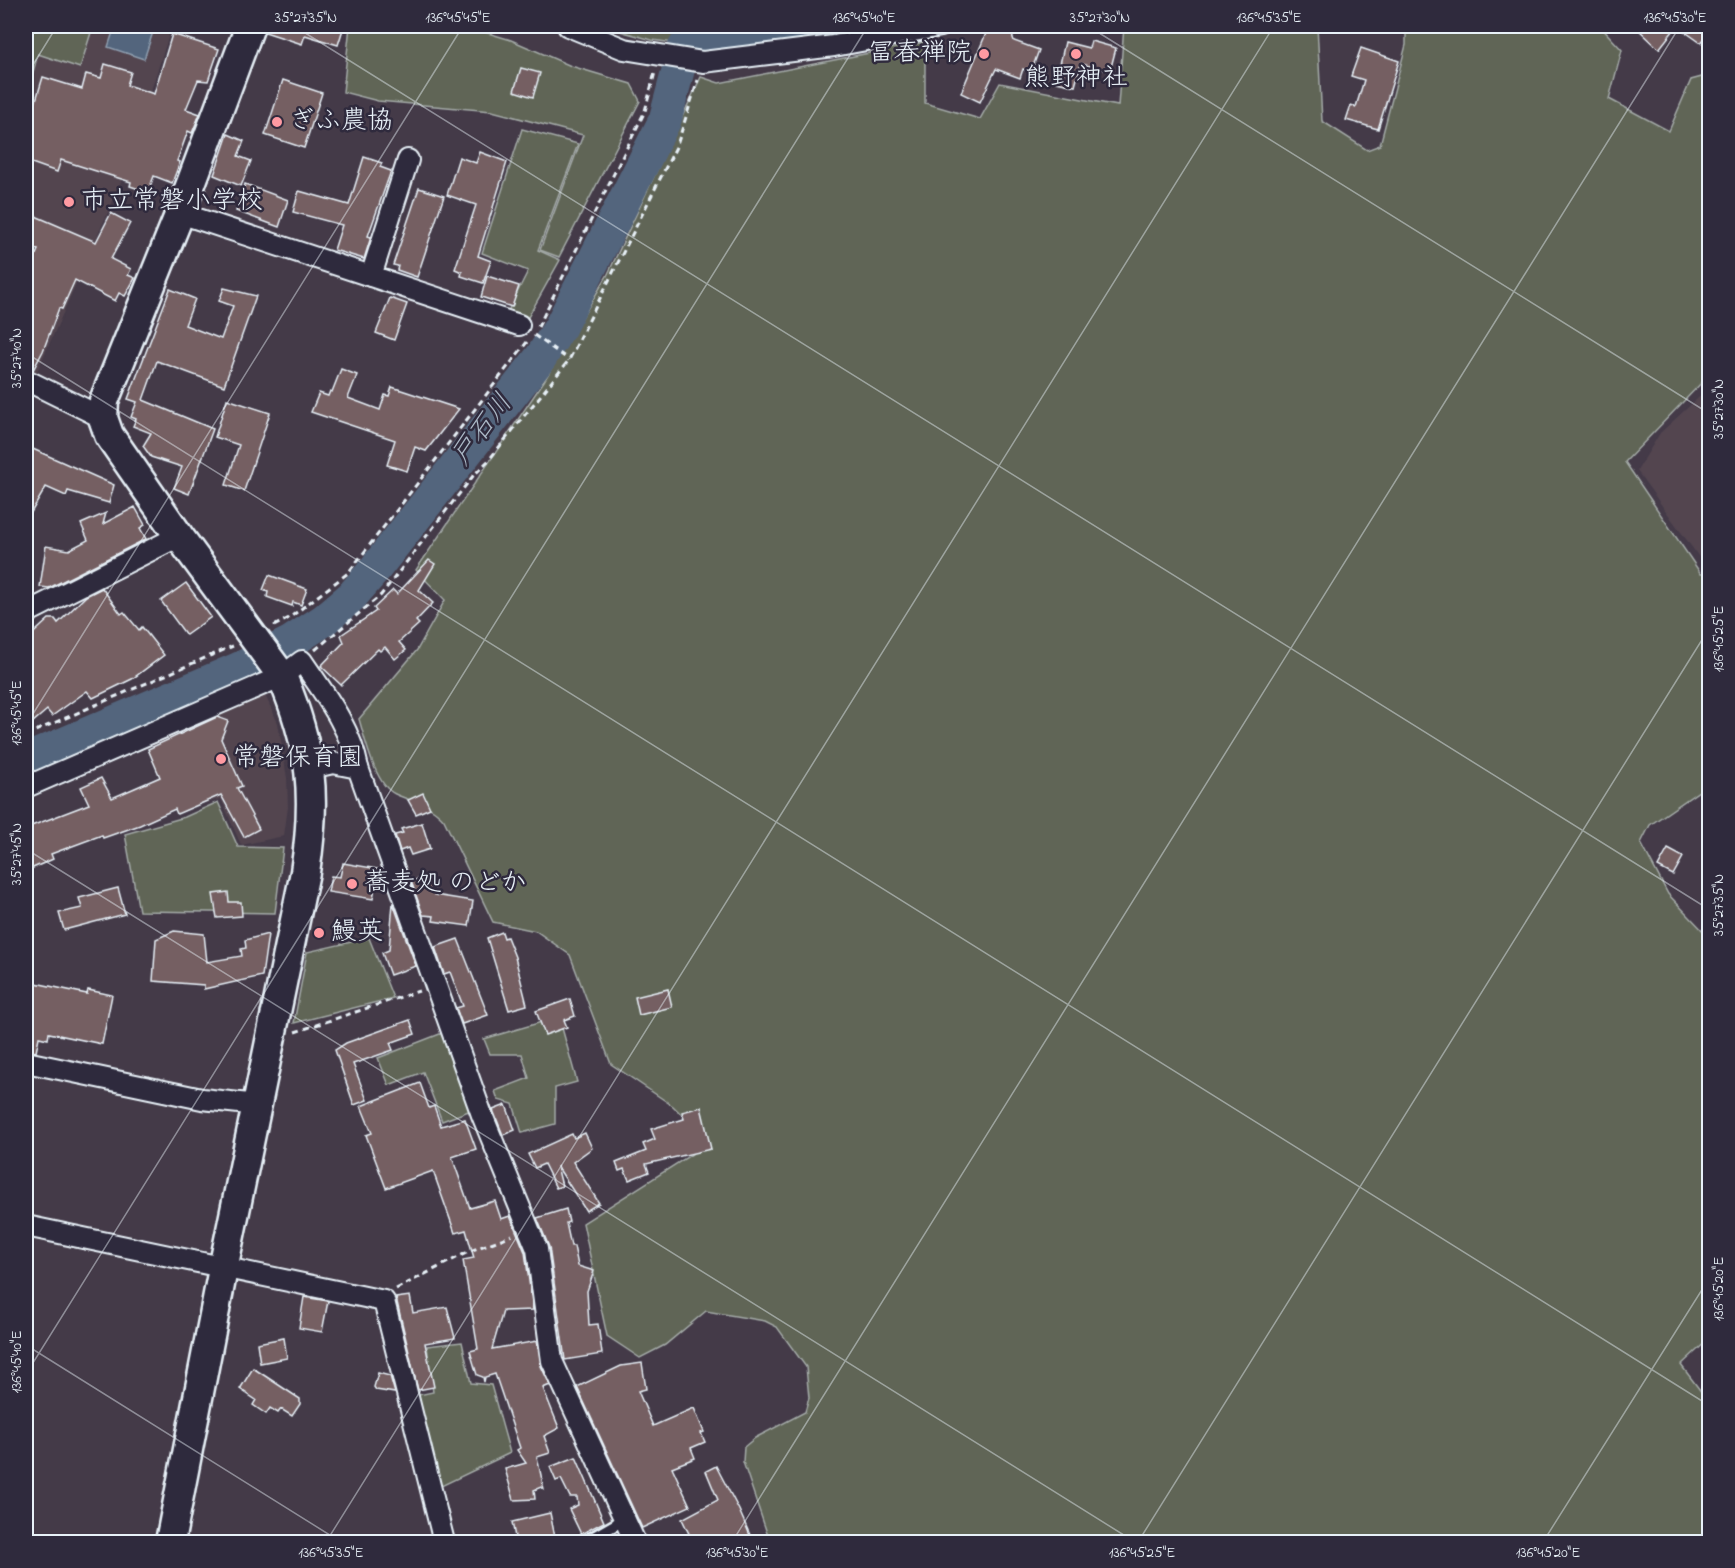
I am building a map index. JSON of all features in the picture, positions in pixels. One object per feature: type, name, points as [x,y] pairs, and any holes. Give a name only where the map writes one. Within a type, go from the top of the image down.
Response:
[{"type":"street","points":[[250,26],[180,213],[104,401],[103,418],[109,435],[255,640],[345,725],[353,744],[358,768],[482,1115],[537,1249],[544,1287],[552,1361],[635,1542]]},
{"type":"street","points":[[568,26],[624,48],[699,62],[834,46],[940,26]]},
{"type":"street","points":[[371,276],[408,160]]},
{"type":"street","points":[[180,213],[519,325]]},
{"type":"street","points":[[26,380],[103,418]]},
{"type":"street","points":[[26,613],[179,536]]},
{"type":"street","points":[[170,1542],[223,1269],[272,1040],[310,836],[311,768],[292,700],[287,668]]},
{"type":"street","points":[[26,787],[287,668]]},
{"type":"street","points":[[311,768],[333,763],[358,768]]},
{"type":"street","points":[[26,1062],[201,1099],[258,1105]]},
{"type":"street","points":[[26,1226],[223,1269],[384,1300],[444,1542]]},
{"type":"lane","points":[[585,1542],[625,1519]]},
{"type":"path","points":[[26,735],[255,640],[289,618],[348,573],[533,335],[645,111],[662,56]]},
{"type":"path","points":[[287,668],[381,595],[473,476],[488,461],[569,360],[677,145],[699,62]]},
{"type":"path","points":[[536,337],[569,360]]},
{"type":"path","points":[[272,1040],[435,986]]},
{"type":"path","points":[[384,1300],[392,1291],[470,1251],[530,1228]]},
{"type":"path","points":[[26,1541],[34,1542]]},
{"type":"shaded area","name":"市立常磐小学校","points":[[26,26],[172,26],[120,185],[35,376],[26,371]]},
{"type":"shaded area","points":[[1709,388],[1710,571],[1637,471],[1660,433]]},
{"type":"shaded area","name":"常磐保育園","points":[[265,695],[278,723],[287,778],[288,807],[284,836],[241,845],[221,799],[181,809],[150,740]]},
{"type":"green space","points":[[26,26],[93,26],[80,68],[38,54],[26,97]]},
{"type":"green space","points":[[350,26],[465,26],[511,40],[571,66],[631,84],[640,101],[559,257],[540,250],[583,135],[492,111],[378,101],[343,92]]},
{"type":"green space","points":[[602,26],[857,26],[704,47],[652,40]]},
{"type":"green space","points":[[1124,26],[1317,26],[1322,121],[1367,150],[1380,145],[1406,45],[1406,26],[1600,26],[1622,50],[1609,99],[1669,131],[1691,80],[1709,75],[1709,375],[1625,462],[1701,574],[1709,574],[1709,784],[1650,825],[1641,843],[1668,894],[1709,937],[1709,1339],[1681,1365],[1709,1402],[1709,1542],[770,1542],[743,1462],[744,1447],[755,1438],[805,1412],[809,1398],[806,1367],[777,1327],[765,1321],[706,1311],[665,1345],[640,1358],[607,1336],[583,1223],[692,1154],[700,1141],[695,1128],[673,1106],[611,1064],[570,955],[536,931],[493,922],[444,820],[433,810],[395,794],[388,789],[376,772],[359,719],[417,650],[445,600],[416,570],[544,381],[607,276],[701,77],[719,83],[925,42],[925,103],[980,119],[1000,83],[1118,106]]},
{"type":"green space","points":[[522,129],[578,144],[538,250],[560,260],[527,319],[508,311],[528,271],[482,253]]},
{"type":"green space","points":[[218,802],[238,847],[283,848],[275,913],[139,911],[125,834],[185,817]]},
{"type":"green space","points":[[369,938],[393,998],[294,1023],[307,952]]},
{"type":"green space","points":[[559,1017],[577,1082],[555,1088],[555,1124],[522,1133],[513,1104],[498,1100],[495,1091],[529,1078],[522,1054],[490,1054],[484,1039]]},
{"type":"green space","points":[[445,1032],[474,1109],[442,1121],[423,1072],[389,1085],[378,1058]]},
{"type":"green space","points":[[462,1342],[471,1383],[491,1385],[510,1453],[435,1489],[414,1396],[433,1392],[427,1346]]},
{"type":"water","points":[[115,26],[155,26],[144,59],[108,47]]},
{"type":"building","points":[[266,26],[344,26],[338,45],[305,35],[302,44],[265,32]]},
{"type":"building","points":[[1009,26],[1014,41],[1039,50],[1031,72],[1023,69],[1020,78],[996,69],[980,102],[961,93],[987,31]]},
{"type":"building","points":[[1635,26],[1677,26],[1659,49]]},
{"type":"building","points":[[1677,26],[1710,26],[1710,31],[1701,43]]},
{"type":"building","points":[[172,34],[219,49],[208,81],[198,80],[186,109],[200,114],[192,133],[188,131],[172,183],[154,176],[148,192],[130,186],[131,182],[61,160],[57,172],[26,161],[26,133],[43,77],[82,89],[86,74],[101,78],[105,64],[131,72],[127,85],[154,94]]},
{"type":"building","points":[[1091,41],[1116,48],[1110,71],[1081,64],[1075,86],[1056,82],[1065,42],[1089,48]]},
{"type":"building","points":[[1361,48],[1399,61],[1378,129],[1346,120],[1351,105],[1356,107],[1364,80],[1351,76]]},
{"type":"building","points":[[521,68],[540,73],[533,97],[514,91]]},
{"type":"building","points":[[283,80],[322,93],[304,148],[265,135]]},
{"type":"building","points":[[228,134],[244,141],[238,156],[251,161],[241,186],[214,175]]},
{"type":"building","points":[[480,152],[507,162],[478,256],[491,261],[483,283],[461,276],[462,272],[455,269],[476,205],[447,195],[459,157],[476,163]]},
{"type":"building","points":[[364,157],[382,163],[380,167],[391,171],[368,236],[371,237],[364,259],[334,250],[342,225],[293,212],[299,191],[349,205]]},
{"type":"building","points":[[245,184],[288,200],[279,227],[236,211]]},
{"type":"building","points":[[419,188],[444,196],[417,277],[397,270],[398,266],[393,265]]},
{"type":"building","points":[[26,212],[96,242],[111,213],[130,223],[111,259],[131,269],[128,275],[135,278],[125,296],[119,293],[115,301],[75,280],[62,309],[59,308],[43,351],[33,370],[26,368],[26,278],[38,250],[26,245]]},
{"type":"building","points":[[487,276],[519,286],[512,307],[481,297]]},
{"type":"building","points":[[224,288],[256,296],[224,386],[157,361],[143,400],[213,429],[189,494],[174,488],[182,467],[151,457],[143,446],[151,433],[133,426],[136,419],[131,417],[137,402],[128,399],[170,289],[195,299],[185,325],[221,339],[233,306],[219,301]]},
{"type":"building","points":[[390,298],[407,304],[394,340],[376,333]]},
{"type":"building","points":[[341,369],[357,375],[348,398],[380,410],[385,395],[389,396],[392,387],[459,409],[426,451],[415,447],[407,471],[387,465],[395,440],[311,412],[319,393],[328,396],[330,391],[332,392]]},
{"type":"building","points":[[227,399],[270,413],[244,491],[226,485],[239,445],[215,437]]},
{"type":"building","points":[[26,446],[114,485],[109,503],[68,491],[66,496],[46,487],[26,521]]},
{"type":"building","points":[[135,507],[145,525],[140,528],[146,539],[49,588],[40,587],[46,546],[69,550],[88,540],[81,524],[106,513],[103,524]]},
{"type":"building","points":[[429,560],[435,564],[419,590],[433,603],[416,621],[419,624],[399,642],[406,650],[395,659],[385,647],[380,651],[378,649],[341,685],[321,666],[344,642],[341,635],[376,611],[374,608],[393,590],[397,594]]},
{"type":"building","points":[[269,575],[307,589],[301,605],[293,602],[292,606],[267,597],[268,592],[263,590]]},
{"type":"building","points":[[186,583],[211,617],[186,635],[161,601]]},
{"type":"building","points":[[102,588],[121,614],[124,612],[139,630],[142,627],[164,655],[132,679],[93,698],[87,691],[52,716],[47,710],[26,728],[26,640],[49,619],[55,619],[58,623],[86,596]]},
{"type":"building","points":[[217,717],[228,721],[221,739],[242,786],[237,788],[259,829],[244,837],[221,795],[177,814],[175,809],[140,825],[103,838],[102,835],[51,854],[53,859],[26,871],[26,828],[89,804],[81,787],[101,778],[112,798],[160,777],[148,749]]},
{"type":"building","points":[[423,793],[430,808],[416,814],[408,800]]},
{"type":"building","points":[[422,823],[430,849],[411,855],[408,848],[400,851],[395,835],[403,833],[401,829]]},
{"type":"building","points":[[1668,849],[1683,857],[1673,875],[1658,867]]},
{"type":"building","name":"蕎麦処 のどか","points":[[343,863],[378,869],[373,899],[328,892],[331,876],[340,877]]},
{"type":"building","points":[[430,876],[435,895],[473,901],[469,926],[433,921],[434,916],[423,915],[411,881]]},
{"type":"building","points":[[118,888],[125,914],[64,930],[59,913],[82,908],[79,898]]},
{"type":"building","points":[[228,892],[229,902],[241,902],[242,916],[217,918],[213,894]]},
{"type":"building","points":[[393,903],[416,966],[390,975],[382,953],[389,950]]},
{"type":"building","points":[[174,931],[204,934],[207,962],[242,956],[241,949],[246,948],[245,940],[268,934],[262,976],[204,989],[204,985],[153,981],[156,939]]},
{"type":"building","points":[[502,932],[504,938],[507,937],[515,957],[527,1005],[509,1010],[487,938]]},
{"type":"building","points":[[458,939],[488,1015],[462,1024],[456,1008],[463,1006],[450,972],[444,974],[435,947]]},
{"type":"building","points":[[26,981],[87,994],[88,990],[112,995],[102,1044],[49,1033],[48,1039],[39,1037],[36,1052],[26,1050]]},
{"type":"building","points":[[668,989],[672,1007],[639,1015],[635,997]]},
{"type":"building","points":[[570,999],[575,1016],[564,1020],[567,1027],[545,1035],[536,1011]]},
{"type":"building","points":[[410,1020],[415,1034],[390,1043],[393,1050],[353,1064],[367,1100],[354,1105],[335,1050],[346,1043]]},
{"type":"building","points":[[420,1083],[429,1108],[434,1106],[441,1126],[465,1119],[476,1149],[452,1157],[470,1208],[495,1201],[501,1219],[510,1216],[525,1252],[533,1310],[503,1311],[492,1349],[537,1341],[541,1366],[550,1385],[543,1388],[559,1428],[544,1436],[550,1453],[537,1457],[544,1489],[541,1487],[534,1490],[535,1499],[514,1500],[505,1469],[526,1463],[517,1450],[520,1448],[495,1374],[485,1377],[484,1382],[483,1377],[477,1375],[470,1351],[478,1349],[463,1260],[474,1258],[466,1230],[455,1233],[433,1171],[386,1188],[366,1135],[372,1133],[361,1106]]},
{"type":"building","points":[[506,1105],[515,1130],[503,1135],[493,1110]]},
{"type":"building","points":[[701,1107],[711,1149],[646,1164],[649,1172],[629,1180],[624,1169],[619,1171],[616,1163],[646,1151],[643,1144],[655,1139],[651,1129],[684,1119],[682,1112]]},
{"type":"building","points":[[585,1133],[592,1148],[573,1162],[599,1203],[586,1211],[557,1166],[562,1186],[556,1188],[544,1164],[535,1168],[528,1154],[572,1134],[574,1138]]},
{"type":"building","points":[[566,1209],[569,1222],[566,1223],[578,1266],[594,1271],[587,1291],[589,1325],[598,1324],[602,1354],[565,1360],[549,1247],[537,1218]]},
{"type":"building","points":[[410,1296],[413,1313],[447,1307],[455,1338],[425,1343],[434,1387],[418,1390],[396,1298]]},
{"type":"building","points":[[304,1297],[328,1301],[322,1332],[299,1328]]},
{"type":"building","points":[[284,1338],[287,1358],[260,1363],[257,1343]]},
{"type":"building","points":[[642,1363],[646,1389],[638,1391],[653,1426],[694,1408],[704,1432],[701,1433],[705,1442],[691,1448],[695,1458],[672,1467],[690,1506],[642,1528],[577,1387],[621,1366]]},
{"type":"building","points":[[253,1368],[300,1399],[300,1404],[292,1416],[281,1409],[278,1413],[270,1408],[266,1414],[253,1405],[256,1400],[240,1389]]},
{"type":"building","points":[[378,1373],[390,1376],[395,1393],[376,1390],[374,1387]]},
{"type":"building","points":[[576,1457],[604,1522],[581,1534],[569,1509],[578,1505],[577,1497],[570,1497],[561,1479],[556,1481],[550,1467]]},
{"type":"building","points":[[716,1466],[753,1542],[716,1542],[713,1537],[702,1542],[693,1542],[682,1519],[718,1500],[706,1471]]},
{"type":"building","points":[[550,1513],[556,1542],[516,1542],[512,1522]]},
{"type":"waterway","name":"戸石川","points":[[26,760],[240,668],[291,642],[324,620],[351,597],[541,357],[560,327],[665,120],[684,48],[691,38],[700,34],[779,32],[821,26]]},
{"type":"place","name":"冨春禅院","points":[[984,54]]},
{"type":"place","name":"熊野神社","points":[[1076,54]]},
{"type":"place","name":"ぎふ農協","points":[[277,122]]},
{"type":"place","name":"市立常磐小学校","points":[[69,202]]},
{"type":"place","name":"常磐保育園","points":[[221,759]]},
{"type":"place","name":"蕎麦処 のどか","points":[[352,884]]},
{"type":"place","name":"鰻英","points":[[319,933]]}]
